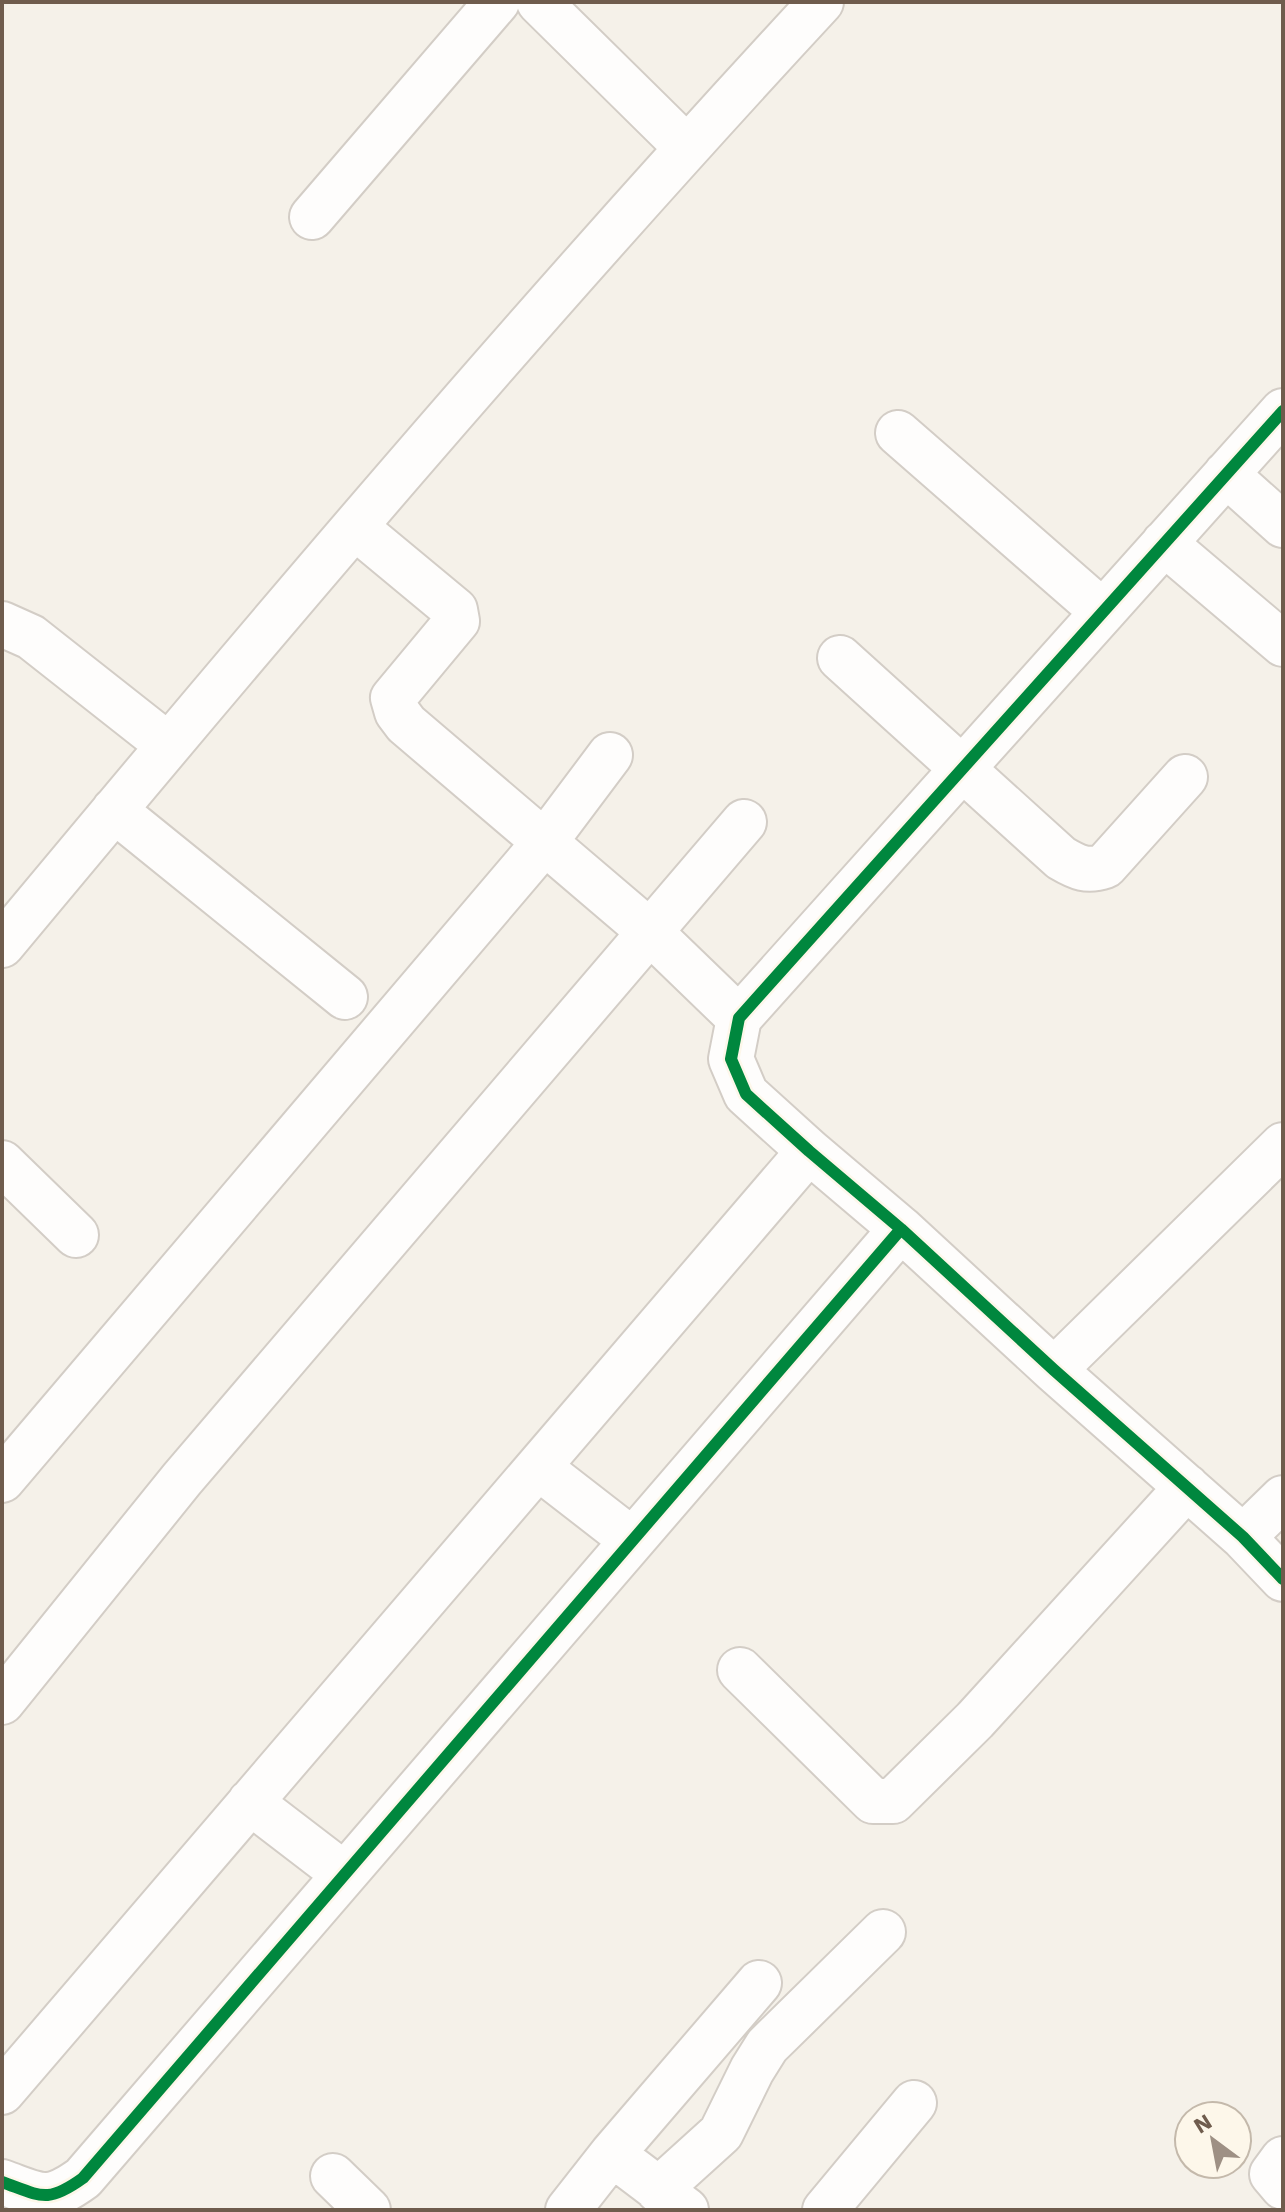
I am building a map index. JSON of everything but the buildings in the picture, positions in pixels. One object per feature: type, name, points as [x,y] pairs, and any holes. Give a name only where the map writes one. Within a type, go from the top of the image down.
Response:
[{"type":"street","points":[[312,217],[497,2]]},
{"type":"street","points":[[539,2],[686,147]]},
{"type":"street","points":[[2,945],[355,527],[686,147],[821,2]]},
{"type":"street","points":[[1283,411],[739,1018],[731,1059],[746,1094],[1243,1537],[1283,1579]]},
{"type":"street","points":[[898,433],[1103,612]]},
{"type":"street","points":[[1226,474],[1278,510]]},
{"type":"street","points":[[355,527],[455,610],[457,621],[393,698],[397,712],[406,724],[650,932],[739,1018]]},
{"type":"street","points":[[1164,543],[1283,644]]},
{"type":"street","points":[[2,624],[31,637],[168,745]]},
{"type":"street","points":[[840,658],[1061,858],[1078,868],[1091,871],[1105,866],[1185,777]]},
{"type":"street","points":[[2,1480],[544,843],[610,755]]},
{"type":"street","points":[[114,810],[345,997]]},
{"type":"street","points":[[2,1702],[182,1479],[744,822]]},
{"type":"street","points":[[1054,1370],[1283,1145]]},
{"type":"street","points":[[2,2092],[809,1151]]},
{"type":"street","points":[[2,1163],[76,1235]]},
{"type":"street","points":[[2,2182],[40,2196],[62,2194],[83,2178],[901,1229]]},
{"type":"street","points":[[538,1467],[632,1540]]},
{"type":"street","points":[[740,1670],[873,1801],[893,1801],[975,1720],[1187,1487]]},
{"type":"street","points":[[1243,1537],[1283,1498]]},
{"type":"street","points":[[250,1802],[344,1874]]},
{"type":"street","points":[[568,2210],[646,2181],[721,2133],[767,2046],[883,1932]]},
{"type":"street","points":[[646,2181],[759,1983]]},
{"type":"street","points":[[825,2210],[914,2103]]},
{"type":"street","points":[[1283,2159],[1272,2174],[1283,2187]]},
{"type":"street","points":[[333,2176],[368,2210]]},
{"type":"cycle path","points":[[1283,411],[739,1018],[731,1059],[746,1094],[1243,1537],[1283,1579]]},
{"type":"cycle path","points":[[2,2182],[44,2195],[61,2192],[83,2178],[901,1229]]}]
